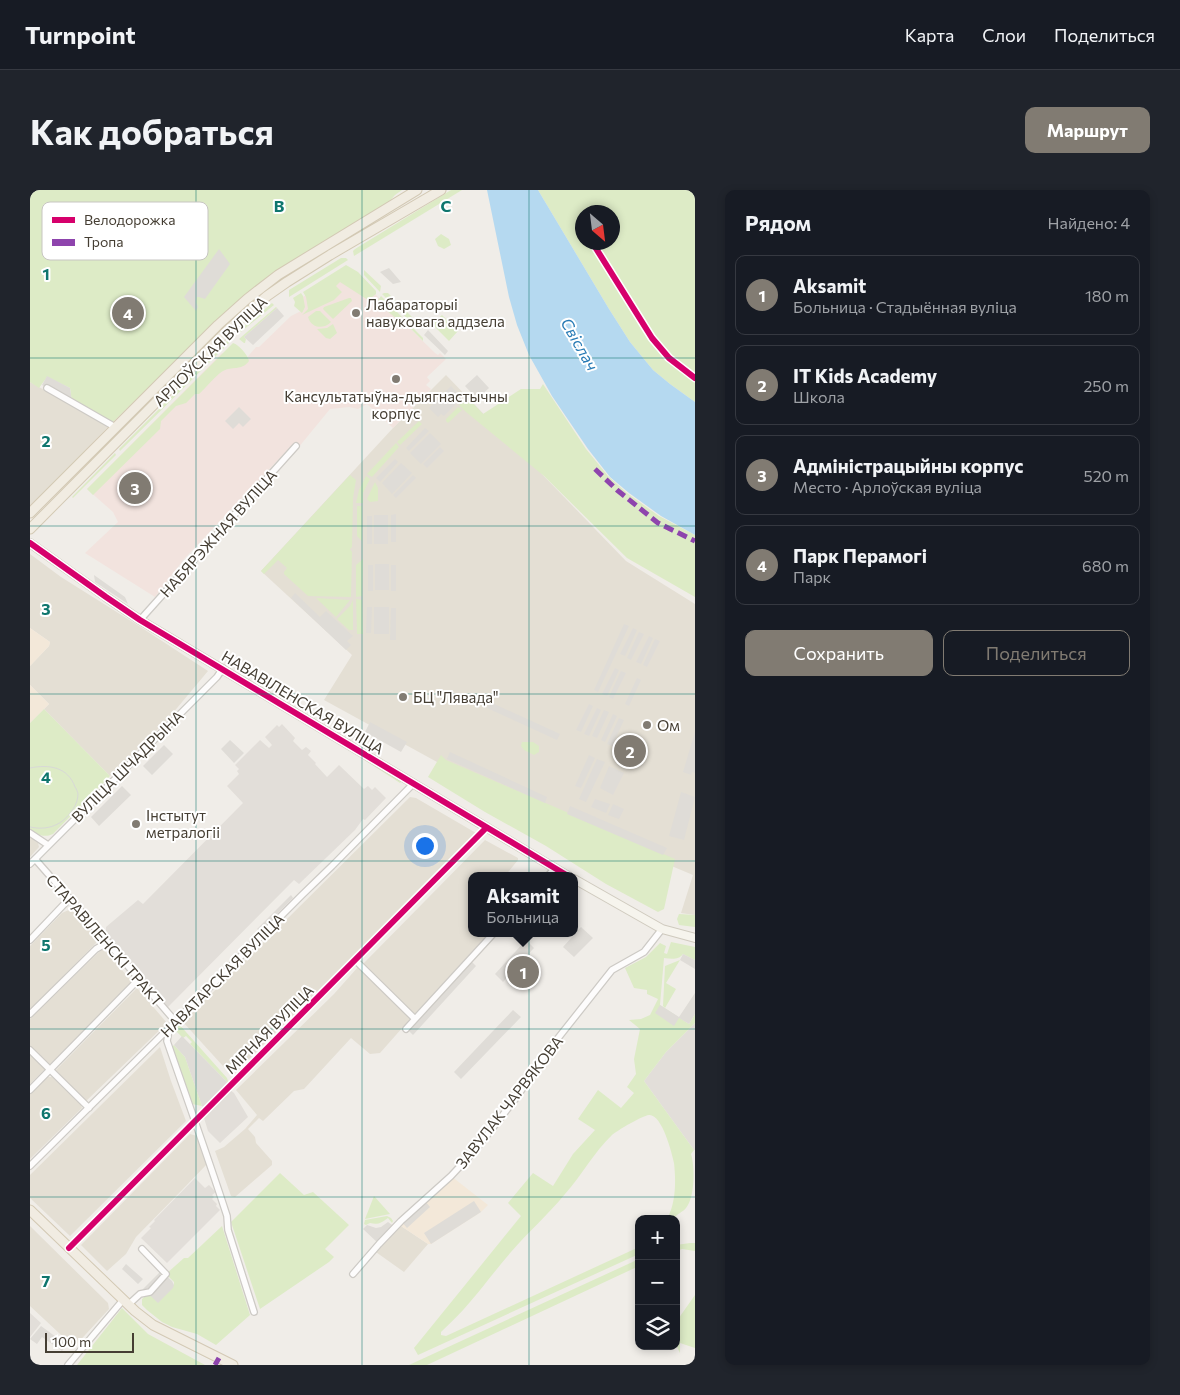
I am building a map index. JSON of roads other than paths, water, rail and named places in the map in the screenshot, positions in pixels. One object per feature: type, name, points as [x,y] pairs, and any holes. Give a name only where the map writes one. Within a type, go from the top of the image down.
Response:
[{"type":"main road","name":"АРЛОЎСКАЯ ВУЛІЦА","points":[[30,513],[115,427],[247,299],[278,275],[417,190]]},
{"type":"main road","name":"АРЛОЎСКАЯ ВУЛІЦА","points":[[30,529],[228,330],[267,296],[330,255],[440,190]]},
{"type":"main road","points":[[329,243],[334,248],[330,255]]},
{"type":"main road","points":[[30,1210],[125,1302],[153,1325],[217,1361],[233,1365]]},
{"type":"street","points":[[47,388],[115,427]]},
{"type":"street","name":"НАБЯРЭЖНАЯ ВУЛІЦА","points":[[140,620],[296,446]]},
{"type":"street","name":"НАВАВІЛЕНСКАЯ ВУЛІЦА","points":[[30,543],[90,587],[140,620],[562,872]]},
{"type":"street","name":"ВУЛІЦА ШЧАДРЫНА","points":[[32,861],[217,677],[223,668]]},
{"type":"street","name":"НАВАТАРСКАЯ ВУЛІЦА","points":[[30,1166],[414,783]]},
{"type":"street","name":"МІРНАЯ ВУЛІЦА","points":[[69,1248],[486,828]]},
{"type":"street","points":[[30,832],[48,845]]},
{"type":"street","name":"СТАРАВІЛЕНСКІ ТРАКТ","points":[[32,861],[70,898],[175,1021]]},
{"type":"street","points":[[552,872],[555,868]]},
{"type":"street","points":[[578,881],[662,929],[695,938]]},
{"type":"street","points":[[30,940],[70,898]]},
{"type":"street","name":"ЗАВУЛАК ЧАРВЯКОВА","points":[[353,1274],[401,1221],[451,1176],[477,1148],[612,970],[644,952],[662,929]]},
{"type":"street","points":[[406,1029],[490,937]]},
{"type":"street","points":[[30,1014],[96,949],[108,942]]},
{"type":"street","points":[[355,960],[415,1019]]},
{"type":"street","points":[[30,1090],[139,979]]},
{"type":"street","points":[[169,1028],[167,1041],[227,1216],[228,1230],[254,1312]]},
{"type":"street","points":[[30,1050],[89,1108]]},
{"type":"street","points":[[68,1365],[125,1302],[140,1294],[150,1292],[166,1274],[142,1249]]},
{"type":"water","name":"Свіслач","points":[[487,190],[538,190],[630,342],[653,370],[695,402],[695,535],[661,516],[610,477],[588,449],[552,396],[529,355],[517,325],[509,297]]},
{"type":"tram line","points":[[30,768],[44,766],[63,771],[72,780],[78,794],[74,807],[69,815],[60,823],[43,828],[30,827]]},
{"type":"place","name":"Парк Перамогі","points":[[128,313]]},
{"type":"place","name":"Лабараторыі навуковага аддзела","points":[[356,313]]},
{"type":"place","name":"Кансультатыўна-дыягнастычны корпус","points":[[396,379]]},
{"type":"place","name":"Адміністрацыйны корпус","points":[[135,488]]},
{"type":"place","name":"БЦ \"Лявада\"","points":[[403,697]]},
{"type":"place","name":"Ом","points":[[647,725]]},
{"type":"place","name":"IT Kids Academy","points":[[630,751]]},
{"type":"place","name":"Інстытут метралогіі","points":[[136,824]]},
{"type":"place","name":"Aksamit","points":[[523,972]]}]
